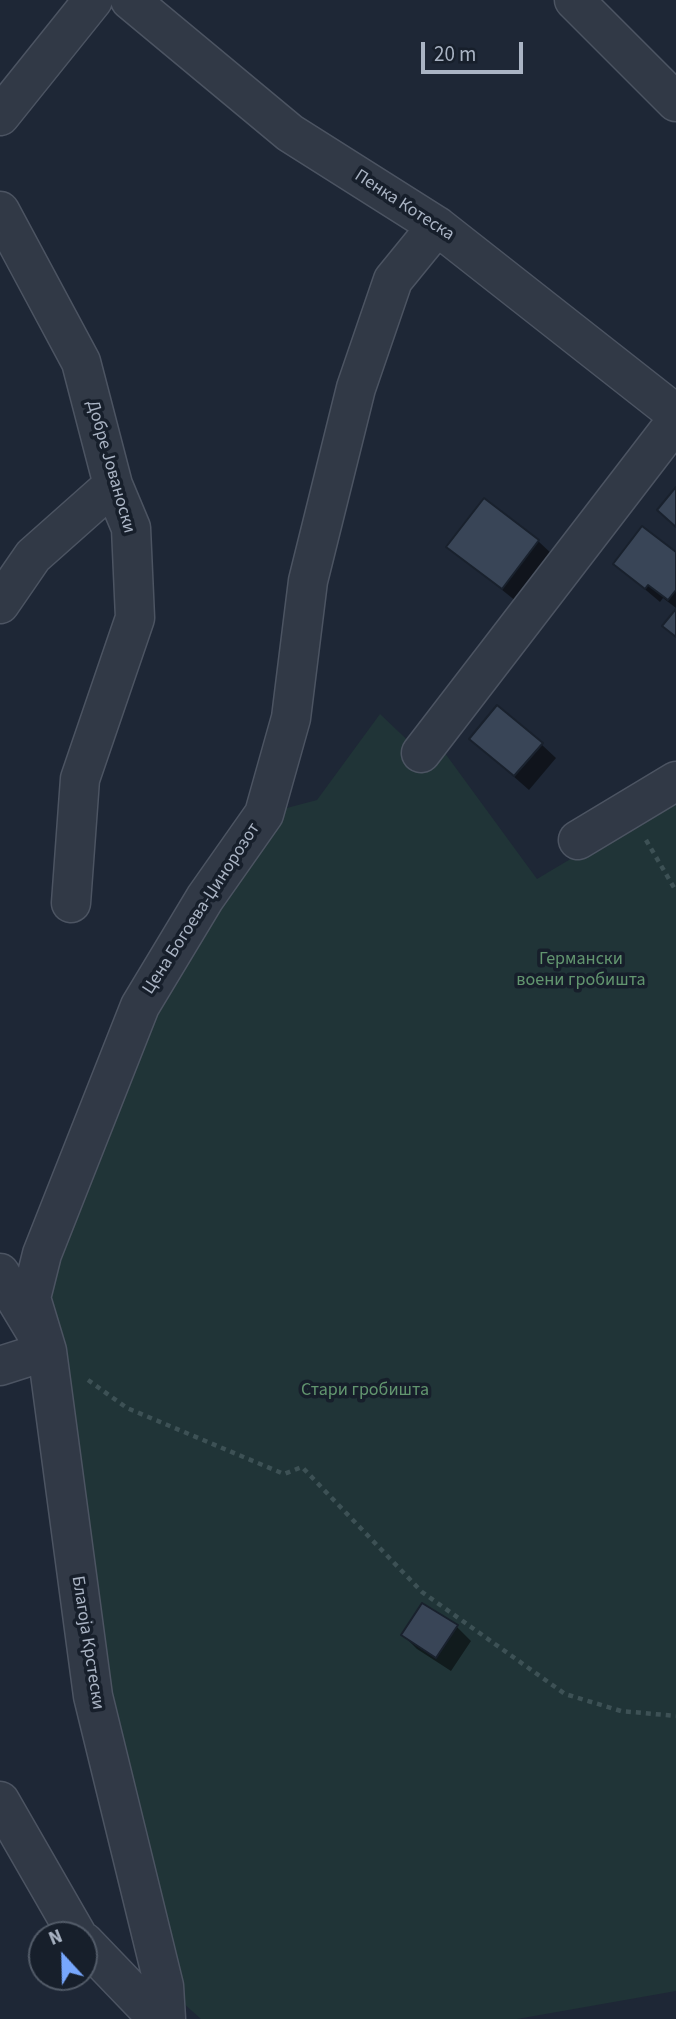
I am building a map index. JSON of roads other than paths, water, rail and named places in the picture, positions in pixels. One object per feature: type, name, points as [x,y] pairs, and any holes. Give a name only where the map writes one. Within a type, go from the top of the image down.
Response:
[{"type":"street","points":[[0,116],[93,0]]},
{"type":"street","name":"Пенка Котеска","points":[[130,0],[290,133],[438,226],[676,414]]},
{"type":"street","points":[[574,0],[676,102]]},
{"type":"street","name":"Добре Јованоски","points":[[0,211],[81,362],[113,485],[131,528],[135,618],[80,779],[71,903]]},
{"type":"street","name":"Цена Богоева-Џинорозот","points":[[47,1351],[31,1298],[42,1254],[140,1006],[205,898],[264,814],[290,718],[308,580],[356,388],[393,280],[438,226]]},
{"type":"street","points":[[421,753],[676,421]]},
{"type":"street","points":[[0,604],[33,556],[113,485]]},
{"type":"street","points":[[579,840],[676,781]]},
{"type":"street","name":"Благоја Крстески","points":[[0,1273],[47,1351],[93,1696],[164,1986],[166,2019]]},
{"type":"street","points":[[0,1314],[47,1351]]},
{"type":"street","points":[[0,1366],[47,1351]]},
{"type":"street","points":[[0,1801],[70,1921]]},
{"type":"street","points":[[98,1957],[158,2019]]},
{"type":"park label","name":"Германски воени гробишта","points":[[581,970]]},
{"type":"park label","name":"Стари гробишта","points":[[365,1391]]}]
